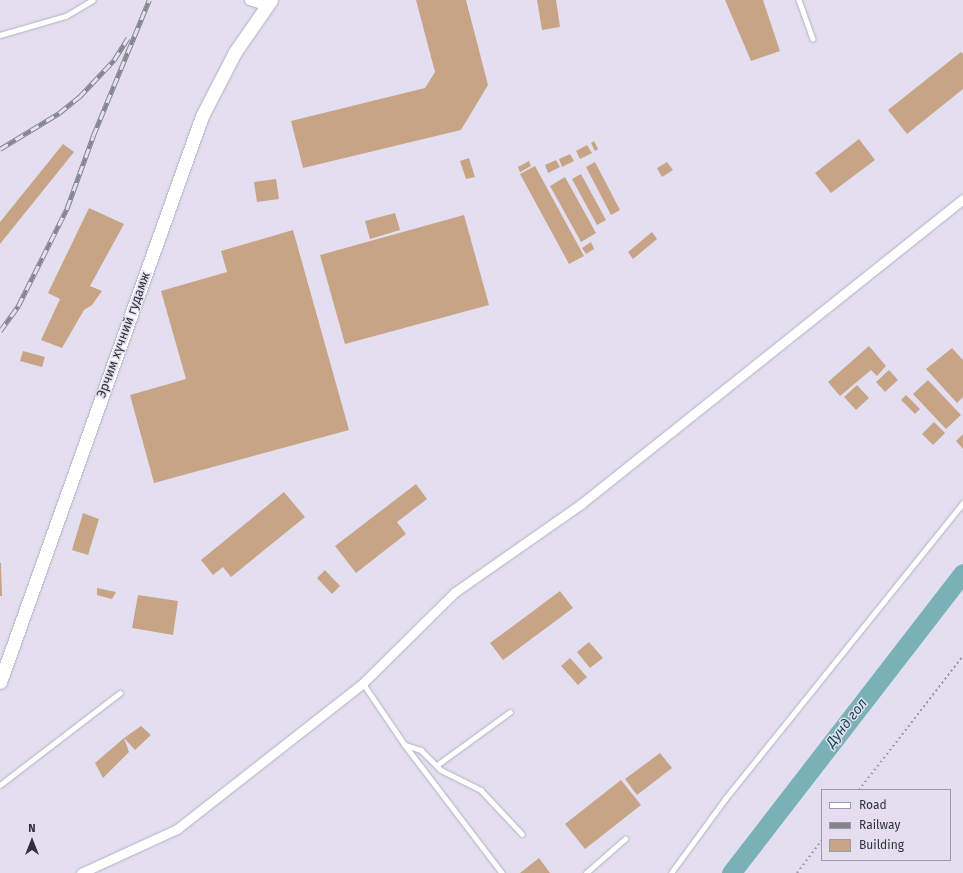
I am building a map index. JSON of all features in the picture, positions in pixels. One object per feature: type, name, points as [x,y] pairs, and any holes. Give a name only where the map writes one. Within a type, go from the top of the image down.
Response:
[{"type":"main road","name":"Эрчим хүчний гудамж","points":[[0,682],[202,116],[235,52],[269,3]]},
{"type":"street","points":[[249,0],[269,3]]},
{"type":"street","points":[[81,873],[177,829],[363,683],[455,592],[582,504],[963,199]]},
{"type":"lane","points":[[0,35],[66,16],[93,0]]},
{"type":"lane","points":[[799,0],[813,39]]},
{"type":"lane","points":[[671,873],[725,799],[963,503]]},
{"type":"lane","points":[[363,683],[405,745],[502,873]]},
{"type":"lane","points":[[0,785],[120,693]]},
{"type":"lane","points":[[437,765],[510,712]]},
{"type":"lane","points":[[405,745],[421,750],[437,765],[481,790],[522,834]]},
{"type":"lane","points":[[586,873],[625,839]]},
{"type":"path","points":[[860,789],[963,656]]},
{"type":"path","points":[[797,873],[821,841]]},
{"type":"building","points":[[416,0],[466,0],[488,85],[461,130],[303,168],[291,121],[425,88],[435,72]]},
{"type":"building","points":[[537,0],[556,0],[560,27],[542,30]]},
{"type":"building","points":[[725,0],[763,0],[780,51],[751,61]]},
{"type":"building","points":[[961,52],[963,54],[963,89],[907,134],[888,110]]},
{"type":"building","points":[[859,139],[875,160],[831,193],[815,173]]},
{"type":"building","points":[[594,141],[598,149],[595,151],[591,143]]},
{"type":"building","points":[[63,144],[74,152],[0,244],[0,222]]},
{"type":"building","points":[[587,145],[592,153],[580,159],[576,151]]},
{"type":"building","points":[[570,154],[574,161],[562,167],[559,159]]},
{"type":"building","points":[[469,158],[475,177],[466,179],[460,161]]},
{"type":"building","points":[[556,160],[560,167],[548,173],[545,165]]},
{"type":"building","points":[[529,161],[531,166],[520,172],[518,167]]},
{"type":"building","points":[[595,162],[620,210],[611,215],[586,167]]},
{"type":"building","points":[[667,162],[673,170],[662,177],[657,168]]},
{"type":"building","points":[[535,166],[584,256],[569,264],[520,174]]},
{"type":"building","points":[[581,174],[606,220],[597,225],[572,179]]},
{"type":"building","points":[[565,177],[596,233],[581,242],[550,186]]},
{"type":"building","points":[[276,179],[279,199],[257,202],[254,182]]},
{"type":"building","points":[[89,208],[124,224],[90,286],[102,291],[92,305],[84,310],[62,348],[41,340],[60,299],[48,293]]},
{"type":"building","points":[[395,213],[400,230],[370,239],[365,221]]},
{"type":"building","points":[[464,215],[489,305],[345,344],[320,255]]},
{"type":"building","points":[[293,230],[349,430],[154,483],[130,395],[186,379],[161,291],[227,272],[221,251]]},
{"type":"building","points":[[652,232],[657,239],[633,259],[628,252]]},
{"type":"building","points":[[591,242],[594,249],[586,254],[582,248]]},
{"type":"building","points":[[869,346],[886,366],[877,376],[871,370],[840,396],[828,382]]},
{"type":"building","points":[[952,348],[963,360],[963,397],[957,403],[926,369]]},
{"type":"building","points":[[23,351],[45,357],[42,367],[20,361]]},
{"type":"building","points":[[889,370],[898,380],[885,392],[876,382]]},
{"type":"building","points":[[928,380],[961,415],[946,429],[913,394]]},
{"type":"building","points":[[857,385],[869,398],[856,410],[844,397]]},
{"type":"building","points":[[906,395],[920,409],[915,414],[901,400]]},
{"type":"building","points":[[934,422],[945,433],[933,445],[922,434]]},
{"type":"building","points":[[963,434],[963,449],[956,441]]},
{"type":"building","points":[[416,484],[427,499],[397,522],[406,534],[356,573],[335,546]]},
{"type":"building","points":[[284,492],[305,517],[231,577],[223,567],[213,575],[201,560]]},
{"type":"building","points":[[83,513],[99,519],[88,555],[72,550]]},
{"type":"building","points":[[1,563],[2,596],[0,596]]},
{"type":"building","points":[[325,570],[340,586],[332,594],[317,578]]},
{"type":"building","points":[[97,588],[116,592],[112,599],[97,595]]},
{"type":"building","points":[[560,591],[573,608],[503,660],[490,643]]},
{"type":"building","points":[[138,595],[178,601],[173,635],[132,628]]},
{"type":"building","points":[[589,642],[603,658],[590,668],[577,652]]},
{"type":"building","points":[[570,658],[587,677],[578,685],[561,666]]},
{"type":"building","points":[[141,726],[151,735],[135,750],[124,738]]},
{"type":"building","points":[[124,738],[129,752],[103,778],[95,763]]},
{"type":"building","points":[[660,753],[672,768],[637,795],[625,779]]},
{"type":"building","points":[[621,780],[641,805],[585,849],[565,824]]},
{"type":"building","points":[[539,858],[550,873],[520,873]]},
{"type":"waterway","name":"Дунд гол","points":[[731,873],[963,573]]},
{"type":"railway","points":[[0,331],[18,306],[67,208],[93,136],[149,0]]},
{"type":"railway","points":[[0,149],[59,113],[79,97],[114,60],[128,38]]}]
